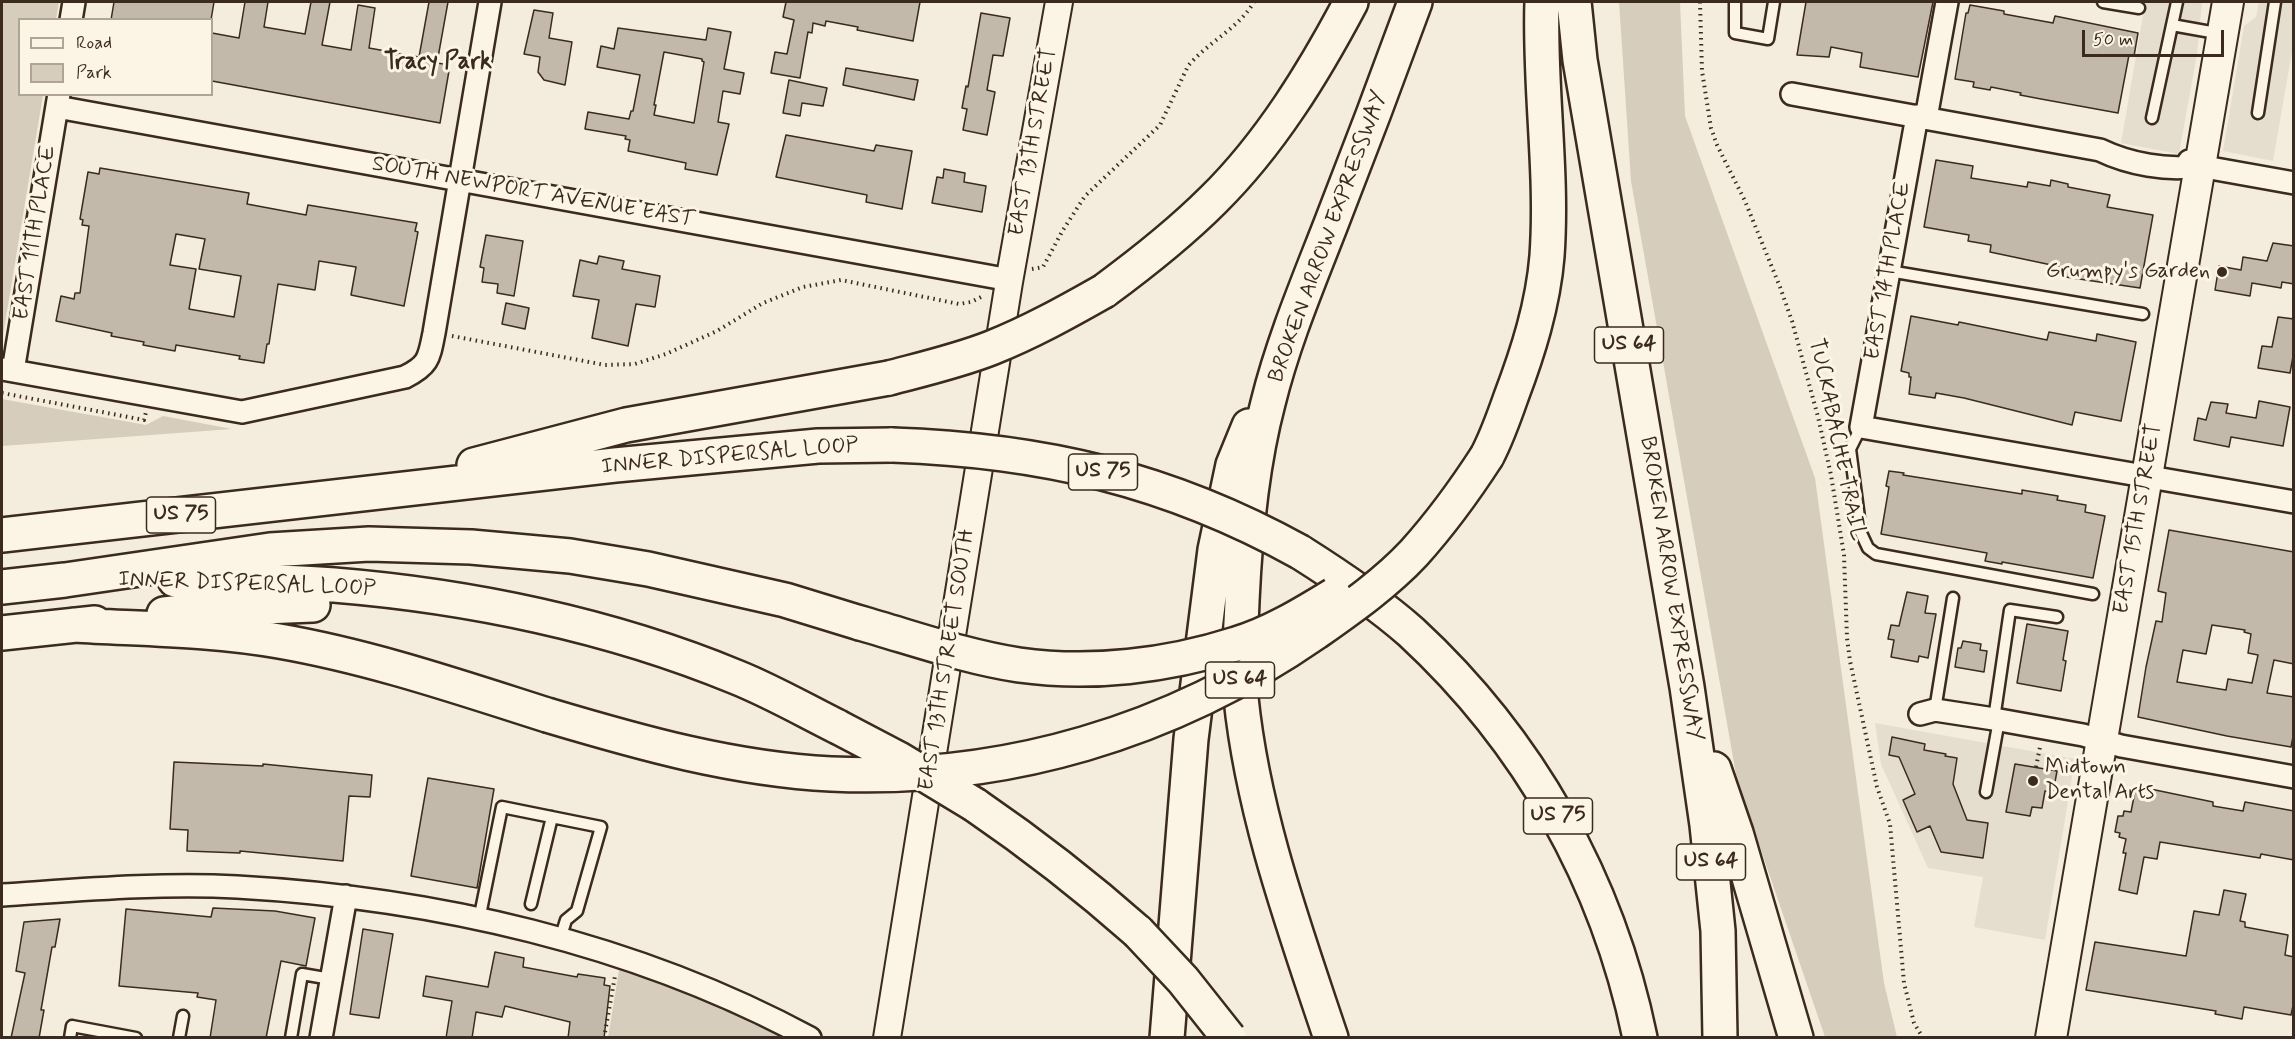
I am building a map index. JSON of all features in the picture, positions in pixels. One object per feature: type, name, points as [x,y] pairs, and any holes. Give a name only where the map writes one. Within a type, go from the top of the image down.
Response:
[{"type":"highway","points":[[360,495],[626,425],[889,378],[952,361],[1039,327],[1104,291],[1173,238],[1214,199],[1239,172],[1293,99],[1350,2]]},
{"type":"highway","name":"BROKEN ARROW EXPRESSWAY","points":[[1331,1038],[1264,829],[1246,738],[1240,695],[1243,584],[1252,491],[1268,403],[1295,316],[1415,2]]},
{"type":"highway","points":[[74,625],[215,632],[277,641],[392,666],[547,715],[691,755],[738,764],[831,774],[897,774],[969,768],[1026,759],[1116,735],[1154,720],[1236,683],[1283,655],[1340,615],[1412,554],[1463,492],[1513,392],[1536,319],[1546,258],[1548,192],[1541,36],[1542,2]]},
{"type":"highway","name":"BROKEN ARROW EXPRESSWAY","points":[[1574,2],[1580,60],[1687,687],[1707,825],[1718,931],[1720,1038]]},
{"type":"highway","points":[[1167,1038],[1191,739],[1215,550],[1233,465],[1295,316]]},
{"type":"highway","name":"INNER DISPERSAL LOOP","points":[[360,495],[615,465],[818,446],[954,447],[1052,460],[1122,477],[1172,493],[1253,527],[1333,573],[1410,632],[1464,686],[1493,721],[1537,781],[1567,830],[1610,927],[1631,996],[1640,1038]]},
{"type":"highway","points":[[2,586],[65,580],[270,550],[369,544],[471,547],[570,556],[648,569],[785,600],[983,657],[1056,668],[1099,669],[1178,660],[1237,644],[1296,618],[1366,573],[1417,526],[1463,470],[1481,453]]},
{"type":"highway","name":"US 75","points":[[2,535],[360,495]]},
{"type":"highway","name":"INNER DISPERSAL LOOP","points":[[65,580],[261,581],[385,590],[546,618],[671,652],[738,677],[899,759],[975,805],[1038,849],[1089,888],[1138,932],[1183,980],[1229,1038]]},
{"type":"highway","points":[[2,633],[212,609],[274,605],[480,606]]},
{"type":"highway","points":[[1687,687],[1736,833],[1796,1038]]},
{"type":"main road","name":"EAST 15TH STREET","points":[[2051,1038],[2228,2]]},
{"type":"street","points":[[71,18],[74,2]]},
{"type":"street","points":[[7,370],[242,412],[405,377],[420,370],[428,360],[434,333],[490,2]]},
{"type":"street","name":"EAST 13TH STREET","points":[[1010,281],[1059,2]]},
{"type":"street","name":"EAST 14TH PLACE","points":[[1861,426],[1889,271],[1947,2]]},
{"type":"street","points":[[1792,94],[2100,150],[2118,159],[2179,169],[2199,166],[2294,183]]},
{"type":"street","name":"SOUTH NEWPORT AVENUE EAST","points":[[58,101],[460,180],[1010,281]]},
{"type":"street","name":"EAST 11TH PLACE","points":[[7,370],[58,101]]},
{"type":"street","name":"EAST 13TH STREET SOUTH","points":[[887,1038],[1010,281]]},
{"type":"street","points":[[1861,426],[2294,502]]},
{"type":"street","points":[[1927,712],[1996,719],[2126,747],[2294,777]]},
{"type":"street","points":[[2,895],[180,886],[235,887],[346,896],[424,908],[560,939],[618,957],[744,1004],[810,1038]]},
{"type":"street","points":[[321,1038],[346,896]]},
{"type":"lane","points":[[1735,2],[1736,33],[1768,39],[1774,2]]},
{"type":"lane","points":[[2103,2],[2139,8]]},
{"type":"lane","points":[[2152,118],[2177,2]]},
{"type":"lane","points":[[2258,113],[2275,2]]},
{"type":"lane","points":[[2172,25],[2223,34]]},
{"type":"lane","points":[[1889,271],[2144,314]]},
{"type":"lane","points":[[1861,426],[1850,449],[1861,533],[1868,548],[1876,554],[2093,594]]},
{"type":"lane","points":[[1927,712],[1953,598]]},
{"type":"lane","points":[[1986,792],[2010,610],[2057,617]]},
{"type":"lane","points":[[479,920],[502,807],[601,827],[577,911],[566,920],[560,939]]},
{"type":"lane","points":[[531,904],[552,817]]},
{"type":"lane","points":[[291,1038],[302,974],[331,979]]},
{"type":"lane","points":[[179,1038],[183,1016]]},
{"type":"lane","points":[[70,1038],[72,1026],[136,1038]]},
{"type":"path","name":"TUCKABACHE TRAIL","points":[[1700,2],[1702,71],[1711,128],[1745,201],[1792,321],[1831,475],[1844,555],[1847,638],[1877,787],[1890,824],[1904,983],[1914,1023],[1923,1038]]},
{"type":"path","points":[[2,393],[144,420],[148,396]]},
{"type":"path","points":[[604,1038],[618,957]]},
{"type":"shaded area","points":[[2135,2],[2202,2],[2197,54],[2179,154],[2121,143],[2145,4]]},
{"type":"shaded area","points":[[2259,2],[2293,2],[2293,46],[2273,161],[2223,151],[2244,26],[2256,17]]},
{"type":"shaded area","points":[[1875,723],[2075,759],[2045,940],[1974,927],[1983,877],[1928,868],[1881,764]]},
{"type":"green space","points":[[2,2],[59,2],[56,18],[18,18],[18,96],[43,96],[2,341]]},
{"type":"green space","points":[[1619,2],[1680,2],[1685,116],[1815,478],[1884,983],[1897,1037],[1825,1037],[1737,780],[1631,181]]},
{"type":"green space","points":[[2,399],[146,425],[163,416],[232,429],[2,446]]},
{"type":"green space","points":[[619,970],[729,1008],[794,1038],[608,1038]]},
{"type":"building","points":[[114,2],[214,2],[211,18],[111,18]]},
{"type":"building","points":[[245,2],[268,2],[264,27],[305,34],[311,2],[330,2],[322,45],[351,50],[358,5],[375,8],[369,48],[419,57],[429,2],[448,2],[437,63],[450,65],[440,123],[213,81],[213,33],[239,38]]},
{"type":"building","points":[[786,2],[920,2],[913,41],[857,30],[858,27],[826,21],[825,26],[813,23],[812,33],[808,32],[800,78],[771,73],[775,52],[787,54],[794,20],[783,17]]},
{"type":"building","points":[[1806,2],[1933,2],[1918,77],[1860,67],[1862,53],[1831,47],[1829,57],[1797,55]]},
{"type":"building","points":[[1970,5],[2053,23],[2055,16],[2138,33],[2134,56],[2129,55],[2118,113],[2020,95],[2021,93],[1991,87],[1990,90],[1973,87],[1974,82],[1955,79],[1966,13]]},
{"type":"building","points":[[534,10],[553,13],[549,38],[572,42],[565,85],[544,80],[538,72],[540,57],[524,54]]},
{"type":"building","points":[[981,13],[1010,18],[1003,56],[993,55],[987,90],[995,92],[987,135],[963,130],[967,109],[962,108]]},
{"type":"building","points":[[618,28],[706,40],[708,28],[731,32],[724,69],[744,73],[740,94],[723,91],[718,122],[729,124],[717,175],[685,169],[686,163],[628,151],[630,140],[625,139],[626,136],[585,129],[588,112],[629,119],[633,111],[640,75],[597,67],[601,46],[614,49]],"holes":[[[664,52],[702,59],[704,62],[694,123],[654,115]]]},
{"type":"building","points":[[846,68],[918,80],[914,100],[843,85]]},
{"type":"building","points":[[789,80],[827,88],[823,106],[802,103],[800,116],[783,113]]},
{"type":"building","points":[[786,135],[874,151],[876,145],[912,151],[902,209],[866,202],[867,195],[776,177]]},
{"type":"building","points":[[1936,160],[1973,166],[1971,178],[2027,187],[2028,182],[2050,186],[2051,180],[2068,184],[2068,187],[2110,195],[2107,207],[2153,215],[2140,288],[2059,276],[2061,267],[1990,252],[1991,245],[1968,241],[1969,235],[1924,227]]},
{"type":"building","points":[[100,168],[249,193],[247,204],[306,215],[308,205],[417,223],[415,231],[418,232],[404,306],[351,295],[356,267],[319,261],[315,290],[278,284],[264,363],[239,359],[240,356],[176,345],[175,351],[143,345],[144,342],[111,336],[112,333],[56,321],[61,296],[74,299],[75,293],[80,293],[89,226],[82,225],[83,220],[80,219],[88,172],[99,174]],"holes":[[[176,234],[205,239],[199,269],[241,276],[234,317],[189,309],[196,269],[170,265]]]},
{"type":"building","points":[[944,169],[965,173],[964,182],[986,186],[982,212],[932,203],[937,177],[943,178]]},
{"type":"building","points":[[486,235],[523,241],[514,296],[497,293],[498,284],[482,282],[484,268],[480,267]]},
{"type":"building","points":[[2273,243],[2294,246],[2294,284],[2282,282],[2281,288],[2252,283],[2250,296],[2215,290],[2219,266],[2241,270],[2243,257],[2267,261]]},
{"type":"building","points":[[599,256],[624,261],[622,269],[660,276],[655,307],[636,304],[628,346],[592,338],[599,300],[573,296],[580,260],[597,264]]},
{"type":"building","points":[[506,303],[529,308],[525,329],[502,324]]},
{"type":"building","points":[[1911,316],[1958,325],[1959,322],[2047,340],[2049,332],[2096,341],[2097,334],[2136,342],[2121,421],[2075,412],[2072,425],[1964,398],[1936,393],[1935,398],[1909,394],[1911,377],[1909,373],[1901,371]]},
{"type":"building","points":[[2278,317],[2294,319],[2294,351],[2290,373],[2258,368],[2262,346],[2272,347]]},
{"type":"building","points":[[2259,401],[2290,407],[2283,446],[2231,437],[2229,447],[2194,440],[2198,418],[2206,420],[2211,402],[2228,404],[2226,413],[2256,418]]},
{"type":"building","points":[[1889,471],[2022,494],[2022,490],[2058,496],[2057,500],[2086,505],[2085,512],[2105,516],[2093,578],[1985,561],[1987,553],[1881,534],[1889,487],[1886,486]]},
{"type":"building","points":[[2169,530],[2294,552],[2294,664],[2274,660],[2267,693],[2294,697],[2294,732],[2291,747],[2138,717],[2156,621],[2162,622],[2166,593],[2158,591]],"holes":[[[2212,625],[2245,630],[2244,632],[2251,634],[2248,653],[2258,655],[2252,683],[2228,679],[2226,690],[2177,682],[2183,650],[2206,654]]]},
{"type":"building","points":[[1907,592],[1928,596],[1925,613],[1936,614],[1928,658],[1919,656],[1918,662],[1891,657],[1894,640],[1888,639],[1891,625],[1899,626]]},
{"type":"building","points":[[2027,624],[2068,631],[2061,691],[2017,683]]},
{"type":"building","points":[[1963,641],[1981,644],[1980,650],[1987,651],[1984,672],[1955,667],[1958,648],[1961,648]]},
{"type":"building","points":[[1892,737],[1925,744],[1924,750],[1957,758],[1953,784],[1967,820],[1988,823],[1983,858],[1941,852],[1930,826],[1917,832],[1903,800],[1915,794],[1899,757],[1889,755]]},
{"type":"building","points":[[174,762],[263,766],[263,764],[372,775],[370,797],[349,796],[343,861],[240,851],[240,853],[187,851],[188,830],[170,829]]},
{"type":"building","name":"Midtown Dental Arts","points":[[2015,764],[2057,771],[2053,793],[2045,791],[2042,808],[2032,807],[2030,816],[2006,812]]},
{"type":"building","points":[[428,778],[494,789],[477,888],[411,876]]},
{"type":"building","points":[[2136,786],[2213,802],[2213,806],[2243,811],[2245,802],[2294,811],[2294,860],[2261,854],[2260,858],[2160,842],[2157,859],[2144,857],[2137,894],[2119,890],[2126,853],[2123,853],[2126,839],[2119,837],[2120,833],[2115,832],[2118,816],[2123,816],[2124,811],[2131,812]]},
{"type":"building","points":[[2224,890],[2246,894],[2240,921],[2245,922],[2245,927],[2288,935],[2285,955],[2294,957],[2294,1001],[2291,1015],[2244,1007],[2242,1019],[2215,1014],[2216,1011],[2086,990],[2095,942],[2186,956],[2194,911],[2219,915]]},
{"type":"building","points":[[213,908],[275,911],[315,918],[306,966],[281,961],[266,1038],[210,1038],[216,1000],[197,997],[198,993],[119,986],[126,909],[211,917]]},
{"type":"building","points":[[60,919],[55,947],[52,947],[41,1010],[44,1010],[39,1038],[11,1038],[25,973],[16,971],[24,922]]},
{"type":"building","points":[[363,929],[393,934],[379,1018],[350,1014]]},
{"type":"building","points":[[495,952],[524,958],[523,967],[577,977],[578,974],[605,978],[604,985],[610,986],[604,1038],[568,1038],[570,1022],[505,1006],[502,1017],[476,1012],[472,1038],[446,1038],[452,1001],[423,996],[426,976],[488,987]]},
{"type":"place","name":"Grumpy's Garden","points":[[2222,272]]},
{"type":"place","name":"Midtown Dental Arts","points":[[2033,781]]},
{"type":"district","name":"Tracy Park","points":[[438,63]]}]
